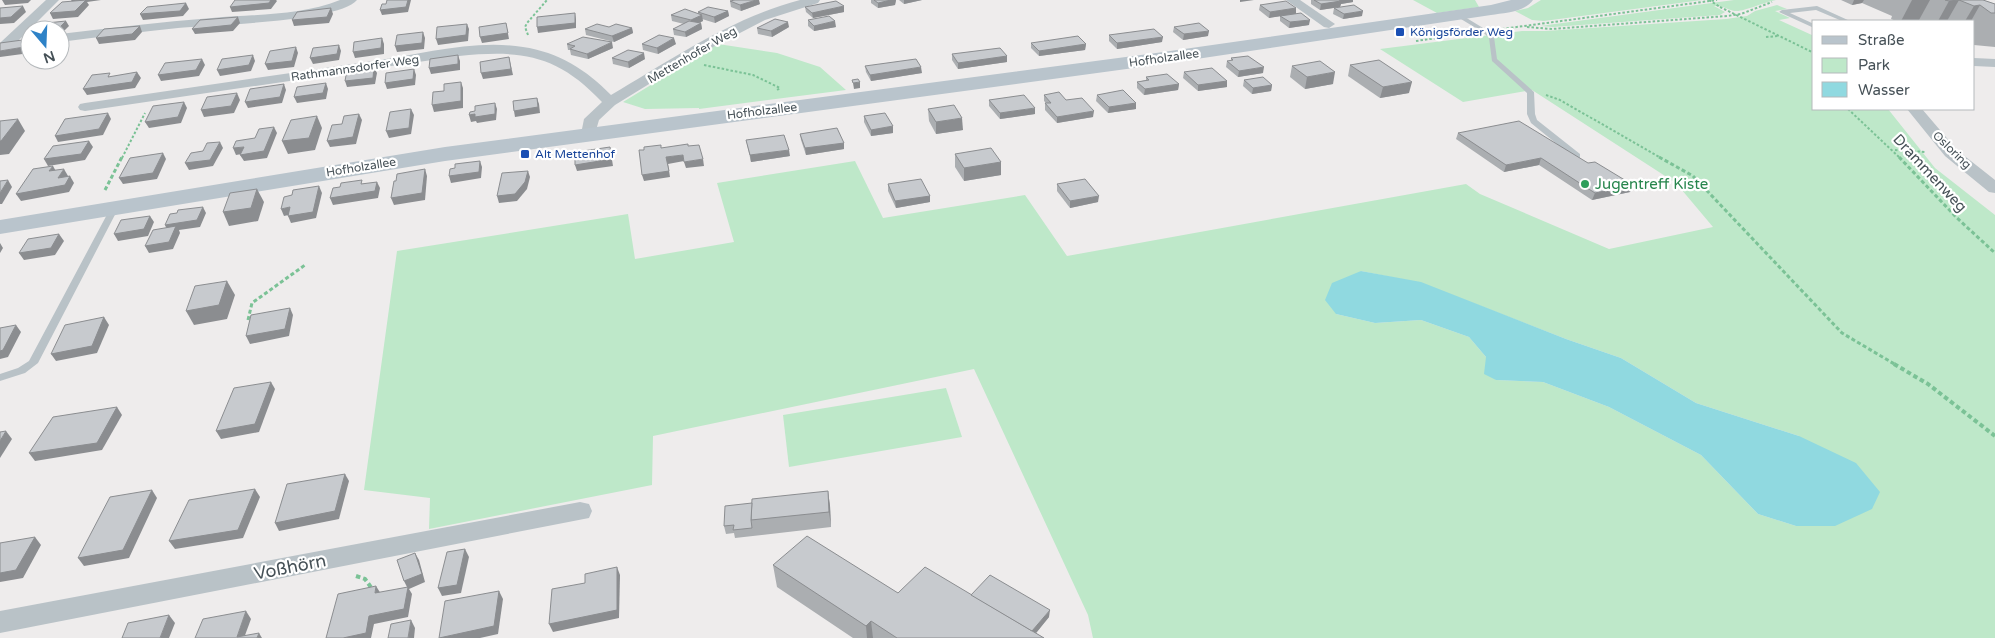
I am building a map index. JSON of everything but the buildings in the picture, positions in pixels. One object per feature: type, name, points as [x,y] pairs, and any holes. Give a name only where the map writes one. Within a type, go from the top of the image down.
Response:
[{"type":"street","points":[[3,46],[53,0]]},
{"type":"street","points":[[70,37],[302,13],[322,10],[351,0]]},
{"type":"street","name":"Mettenhofer Weg","points":[[589,134],[592,118],[610,102],[729,32],[763,15],[814,0]]},
{"type":"street","points":[[1292,0],[1328,24]]},
{"type":"street","name":"Hofholzallee","points":[[0,227],[364,166],[589,134],[1139,61],[1458,15],[1502,8],[1524,0]]},
{"type":"street","points":[[3,46],[20,43]]},
{"type":"street","name":"Rathmannsdorfer Weg","points":[[85,107],[479,51],[500,50],[530,52],[556,62],[594,86],[610,102]]},
{"type":"street","points":[[1975,62],[1995,63]]},
{"type":"street","name":"Osloring","points":[[1915,110],[1951,153],[1995,188]]},
{"type":"street","name":"Voßhörn","points":[[0,622],[580,511]]},
{"type":"lane","points":[[1812,25],[1782,12],[1817,8],[1845,20]]},
{"type":"lane","points":[[1458,15],[1486,32],[1492,38],[1494,43],[1492,56],[1496,63],[1530,92],[1532,99],[1530,116],[1577,156]]},
{"type":"lane","points":[[0,378],[14,374],[33,363],[105,209]]},
{"type":"path","points":[[530,52],[532,46],[525,27],[547,0]]},
{"type":"path","points":[[1709,0],[1735,15],[1812,52]]},
{"type":"path","points":[[1413,41],[1717,0]]},
{"type":"path","points":[[1525,26],[1552,29],[1735,15],[1778,1]]},
{"type":"path","points":[[1766,37],[1780,36]]},
{"type":"path","points":[[680,61],[750,74],[771,82],[780,88],[776,92],[778,96]]},
{"type":"path","points":[[1530,92],[1560,100],[1693,176],[1842,333],[1928,384],[1995,436]]},
{"type":"path","points":[[105,209],[153,97]]},
{"type":"path","name":"Drammenweg","points":[[1849,110],[1894,150],[1916,177],[1973,236],[1995,253]]},
{"type":"path","points":[[1894,150],[1951,153]]},
{"type":"path","points":[[248,320],[252,303],[305,265]]},
{"type":"green space","points":[[1413,0],[1475,0],[1479,7],[1437,13]]},
{"type":"green space","points":[[1541,0],[1702,0],[1544,21],[1532,20],[1515,11],[1528,8]]},
{"type":"green space","points":[[1734,0],[1776,0],[1737,11],[1714,6],[1725,12],[1720,15],[1553,27],[1540,26]]},
{"type":"green space","points":[[1777,5],[1787,9],[1775,11],[1790,18],[1779,20],[1812,35],[1812,110],[1889,110],[1935,168],[1995,215],[1995,638],[1093,638],[1088,615],[974,369],[653,436],[652,485],[429,529],[430,498],[364,490],[397,251],[628,214],[635,259],[734,242],[717,183],[855,161],[883,218],[1025,195],[1067,256],[1466,184],[1480,194],[1609,249],[1713,227],[1676,183],[1532,90],[1463,102],[1380,49],[1522,31],[1726,19],[1747,16],[1755,11]],"holes":[[[1361,271],[1421,283],[1566,339],[1621,358],[1696,403],[1799,436],[1796,526],[1758,514],[1701,455],[1609,407],[1543,382],[1496,380],[1486,357],[1469,337],[1421,320],[1375,323],[1336,314]]]},
{"type":"green space","points":[[718,44],[777,53],[820,67],[846,90],[699,109],[645,109],[623,102]]},
{"type":"green space","points":[[946,388],[962,437],[789,467],[783,415]]},
{"type":"water","points":[[1361,271],[1421,282],[1566,339],[1621,358],[1696,403],[1799,436],[1856,463],[1880,492],[1872,509],[1835,526],[1796,526],[1758,514],[1701,455],[1609,407],[1543,382],[1496,380],[1484,374],[1486,357],[1469,337],[1421,320],[1375,323],[1336,314],[1325,300],[1332,283]]},
{"type":"place","name":"Königsförder Weg","points":[[1400,32]]},
{"type":"place","name":"Alt Mettenhof","points":[[525,154]]},
{"type":"place","name":"Jugentreff Kiste","points":[[1585,184]]}]
